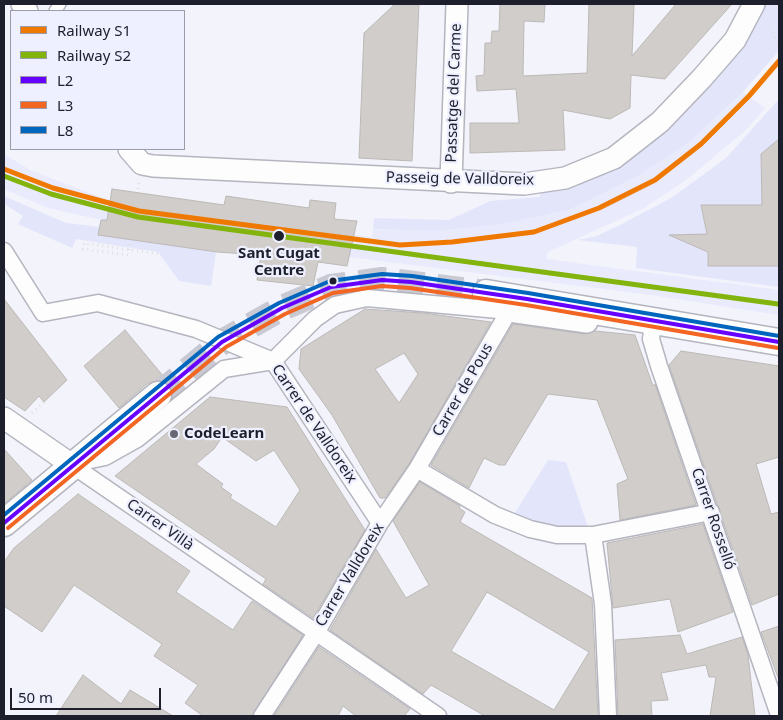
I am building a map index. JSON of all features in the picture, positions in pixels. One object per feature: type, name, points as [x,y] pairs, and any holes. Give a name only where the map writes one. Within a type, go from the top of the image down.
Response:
[{"type":"street","name":"Passatge del Carme","points":[[451,182],[457,4]]},
{"type":"street","name":"Passeig de Valldoreix","points":[[130,150],[142,164],[152,166],[451,182],[524,184],[565,178],[614,158],[660,122],[702,78],[758,11]]},
{"type":"street","name":"Carrer de Valldoreix","points":[[4,251],[43,313],[98,303],[196,329],[273,361],[380,523]]},
{"type":"street","points":[[486,292],[779,342]]},
{"type":"street","points":[[72,465],[105,457],[120,450],[137,439],[224,369],[273,361],[315,319],[335,305],[367,298],[509,311],[623,328],[645,320]]},
{"type":"street","name":"Carrer de Pous","points":[[417,469],[509,311]]},
{"type":"street","name":"Carrer Rosselló","points":[[645,320],[659,366],[711,512],[779,715]]},
{"type":"street","points":[[4,523],[158,395]]},
{"type":"street","name":"Carrer Villà","points":[[4,418],[316,633]]},
{"type":"street","points":[[417,469],[495,515],[530,529],[557,535],[593,535],[711,512]]},
{"type":"street","name":"Carrer Valldoreix","points":[[417,469],[380,523],[316,633],[438,716]]},
{"type":"street","points":[[593,535],[603,604],[608,716]]},
{"type":"street","points":[[262,716],[316,633]]},
{"type":"path","points":[[758,11],[779,45]]},
{"type":"path","points":[[129,250],[130,242]]},
{"type":"path","points":[[128,255],[84,249],[84,243],[160,254]]},
{"type":"shaded area","points":[[760,4],[779,4],[779,48],[777,53],[743,92],[688,143],[639,175],[569,210],[497,225],[434,231],[373,229],[374,218],[449,220],[490,201],[539,197],[544,189],[614,164]]},
{"type":"shaded area","points":[[743,92],[765,108],[746,130],[686,180],[644,208],[548,252],[546,259],[779,290],[779,315],[651,295],[349,257],[101,220],[48,208],[4,189],[4,154],[30,170],[110,201],[222,219],[372,237],[373,229],[434,231],[497,225],[569,210],[688,143]]},
{"type":"shaded area","points":[[779,99],[779,205],[701,205],[707,234],[708,266],[779,266],[779,287],[636,268],[637,247],[578,240],[597,236],[671,198],[727,157]]},
{"type":"shaded area","points":[[4,196],[66,223],[100,227],[99,235],[216,252],[211,286],[179,281],[158,252],[76,239],[72,248],[18,224],[23,216],[4,204]]},
{"type":"shaded area","points":[[548,460],[566,462],[589,530],[559,529],[513,516]]},
{"type":"building","points":[[395,4],[419,4],[412,161],[359,158],[364,33]]},
{"type":"building","points":[[500,4],[545,4],[544,22],[524,21],[523,76],[587,73],[589,4],[634,4],[632,56],[676,4],[732,4],[665,79],[631,75],[630,108],[610,119],[563,110],[565,150],[470,153],[470,123],[519,123],[516,89],[477,91],[476,76],[484,75],[485,43],[491,43],[492,31],[499,31]]},
{"type":"building","points":[[779,139],[779,266],[708,266],[708,252],[669,235],[707,234],[701,205],[762,205],[761,154]]},
{"type":"building","points":[[112,189],[224,205],[226,196],[309,208],[310,200],[336,203],[334,219],[357,221],[347,266],[318,262],[313,286],[257,280],[261,255],[217,252],[98,235],[101,220],[107,220]]},
{"type":"building","points":[[4,299],[67,380],[44,402],[39,396],[25,411],[4,397]]},
{"type":"building","points":[[365,309],[423,313],[491,322],[409,464],[385,498],[380,498],[332,415],[299,369],[301,349]],"holes":[[[404,353],[418,374],[399,403],[375,369]]]},
{"type":"building","points":[[513,324],[585,334],[595,331],[635,335],[653,386],[655,384],[696,505],[620,520],[617,484],[628,479],[597,400],[548,394],[505,465],[499,465],[484,458],[469,488],[431,465]]},
{"type":"building","points":[[125,330],[164,377],[159,381],[148,383],[119,408],[84,366]]},
{"type":"building","points":[[681,351],[779,366],[779,457],[756,464],[771,514],[779,512],[779,594],[752,605],[669,365]]},
{"type":"building","points":[[210,397],[287,407],[365,530],[313,618],[263,584],[266,579],[115,476]],"holes":[[[222,437],[256,461],[274,450],[300,490],[276,527],[230,498],[232,495],[221,487],[223,484],[196,464],[214,449]]]},
{"type":"building","points":[[4,449],[32,480],[4,504]]},
{"type":"building","points":[[420,482],[460,506],[459,508],[465,512],[460,522],[592,598],[598,716],[485,716],[431,685],[423,694],[330,630],[376,549],[406,598],[429,585],[393,521]],"holes":[[[487,592],[589,652],[554,710],[451,651]]]},
{"type":"building","points":[[78,494],[190,571],[176,592],[233,630],[252,601],[303,635],[252,716],[203,716],[185,703],[198,685],[154,656],[162,644],[74,585],[42,632],[4,606],[4,562],[14,548]]},
{"type":"building","points":[[703,524],[733,612],[678,632],[670,599],[613,608],[607,543]]},
{"type":"building","points":[[779,626],[779,680],[761,632]]},
{"type":"building","points":[[680,635],[687,654],[742,637],[748,655],[755,716],[710,716],[716,677],[709,677],[706,665],[661,673],[668,700],[651,701],[652,716],[618,716],[615,640]]},
{"type":"building","points":[[319,647],[410,709],[404,716],[356,716],[343,706],[338,716],[274,716]]},
{"type":"building","points":[[83,675],[121,704],[130,690],[173,716],[56,716]]},
{"type":"tunnel","points":[[158,395],[222,342],[282,308],[331,287],[382,280],[486,293]]},
{"type":"rail line","name":"S1","points":[[4,169],[53,188],[139,211],[400,245],[452,242],[534,232],[599,208],[655,180],[701,144],[749,96],[779,61]]},
{"type":"rail line","name":"S2","points":[[4,176],[51,194],[138,217],[778,304]]},
{"type":"transit line","name":"L8","points":[[4,515],[218,337],[279,303],[330,281],[382,274],[412,276],[528,293],[779,336]]},
{"type":"transit line","name":"L2","points":[[4,523],[222,342],[282,308],[331,287],[382,280],[411,282],[527,299],[779,342]]},
{"type":"transit line","name":"L3","points":[[8,528],[226,347],[285,314],[333,293],[382,286],[410,288],[526,305],[778,348]]},
{"type":"place","name":"Sant Cugat Centre","points":[[279,236]]},
{"type":"place","name":"CodeLearn","points":[[174,434]]}]
